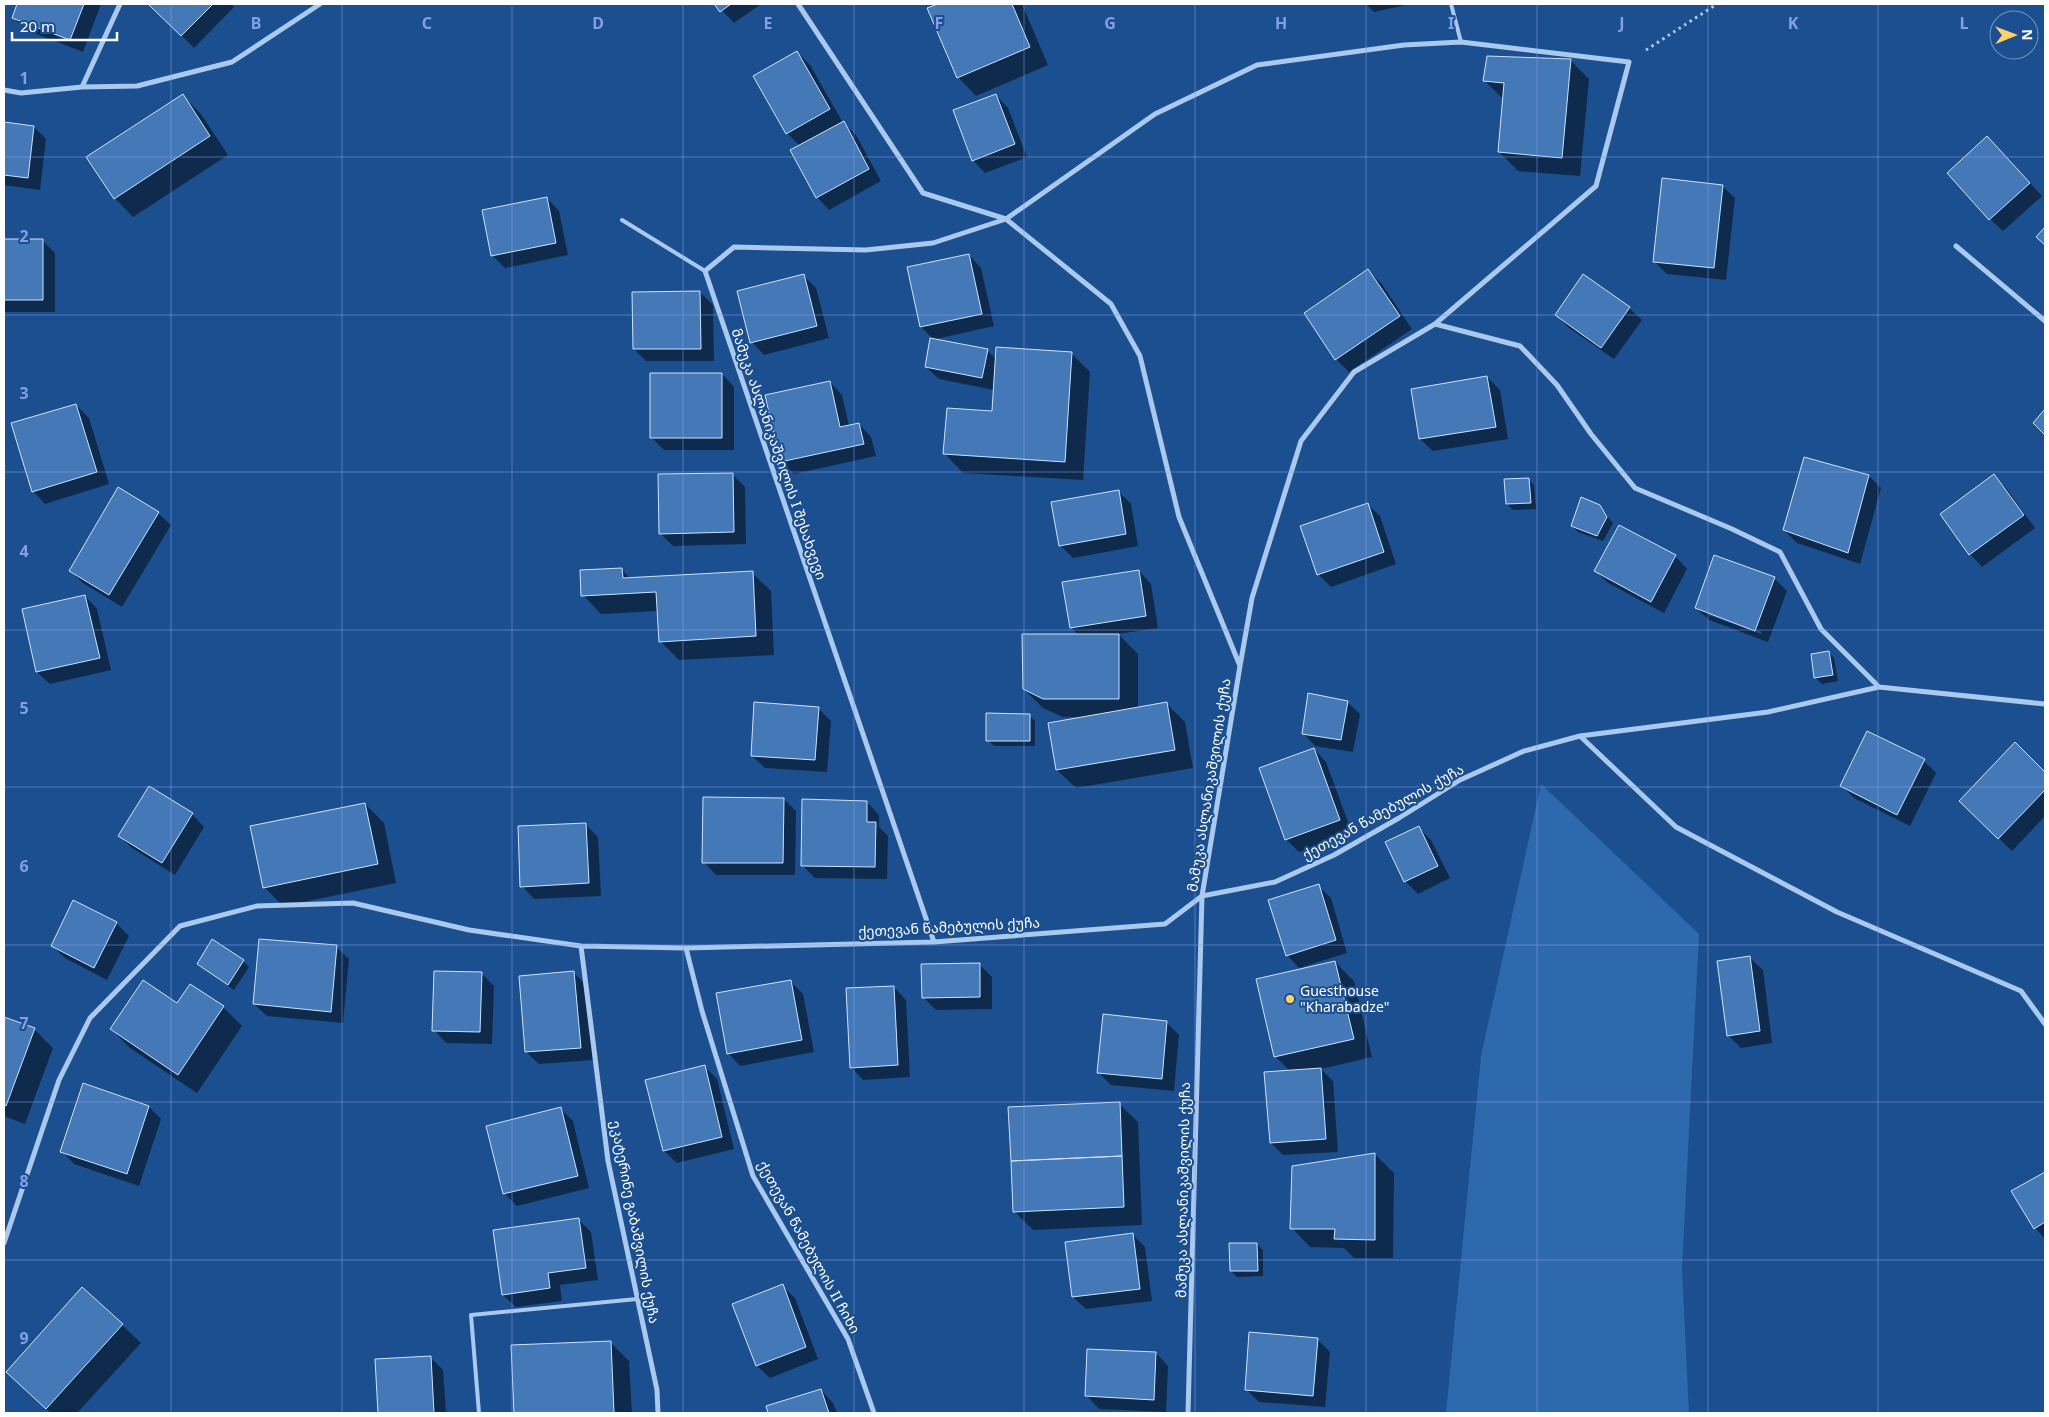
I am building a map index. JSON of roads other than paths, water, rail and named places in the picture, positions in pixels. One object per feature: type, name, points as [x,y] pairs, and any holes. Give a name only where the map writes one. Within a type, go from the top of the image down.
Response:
[{"type":"street","points":[[82,87],[120,4]]},
{"type":"street","points":[[4,90],[21,93],[82,87],[137,86],[232,62],[320,4]]},
{"type":"street","name":"მამუკა ასლანიკაშვილის ქუჩა","points":[[798,4],[923,193],[1006,219],[1111,304],[1140,356],[1179,517],[1240,666],[1202,896],[1188,1413]]},
{"type":"street","points":[[705,271],[734,247],[866,250],[933,243],[1006,219],[1155,114],[1257,65],[1404,45],[1461,42],[1628,62],[1596,186],[1434,324],[1354,372],[1301,441],[1252,598],[1240,666]]},
{"type":"street","points":[[1956,246],[2045,321]]},
{"type":"street","name":"მამუკა ასლანიკაშვილის I შესახვევი","points":[[705,271],[934,942]]},
{"type":"street","points":[[1434,324],[1520,346],[1557,385],[1591,434],[1635,488],[1732,529],[1780,552],[1821,629],[1880,686]]},
{"type":"street","name":"ქეთევან წამებულის ქუჩა","points":[[4,1243],[59,1080],[90,1018],[180,926],[257,906],[353,903],[469,930],[580,946],[686,948],[934,942],[1165,924],[1202,896],[1275,882],[1334,855],[1460,780],[1524,751],[1580,736],[1768,712],[1880,686],[2045,704]]},
{"type":"street","points":[[1580,736],[1676,827],[1837,912],[2021,991],[2045,1024]]},
{"type":"street","name":"ეკატერინე გაბაშვილის ქუჩა","points":[[580,946],[608,1161],[657,1390],[658,1413]]},
{"type":"street","name":"ქეთევან წამებულის II ჩიხი","points":[[686,948],[702,1011],[753,1176],[848,1339],[874,1413]]},
{"type":"lane","points":[[1451,4],[1461,42]]},
{"type":"lane","points":[[622,220],[705,271]]},
{"type":"lane","points":[[479,1413],[471,1315],[638,1299]]},
{"type":"place","name":"Guesthouse \"Kharabadze\"","points":[[1290,999]]}]
